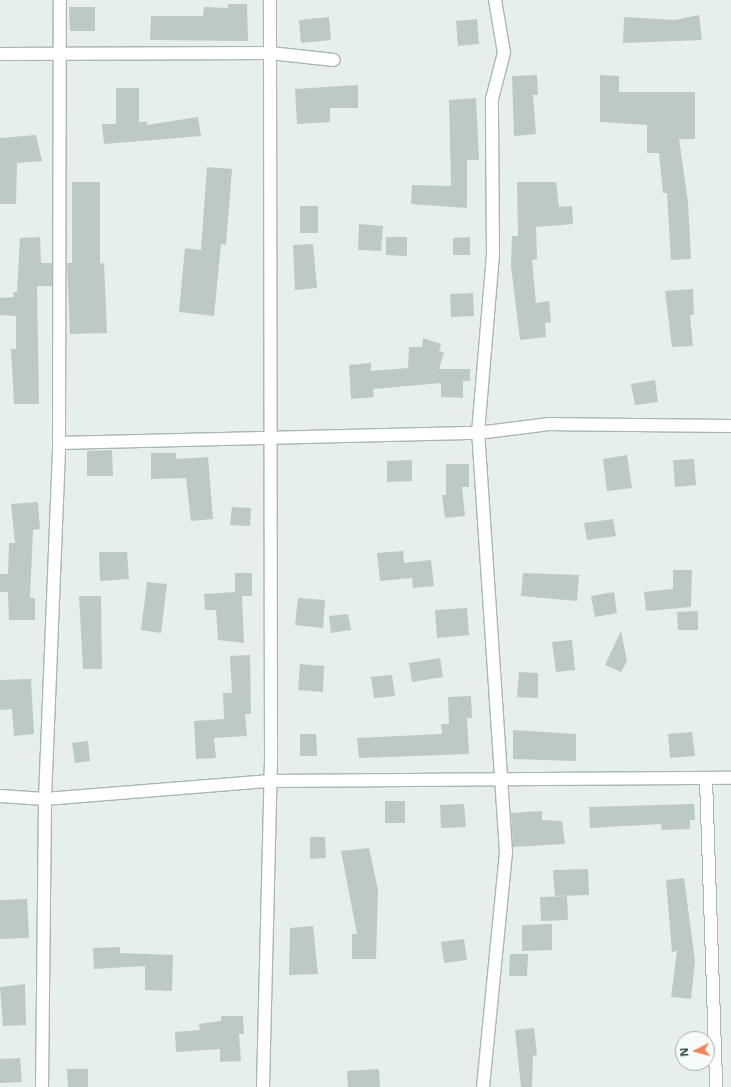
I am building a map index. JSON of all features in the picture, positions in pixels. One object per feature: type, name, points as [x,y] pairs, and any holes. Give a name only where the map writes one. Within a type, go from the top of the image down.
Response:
[{"type":"street","points":[[42,1087],[45,799],[58,444],[60,0]]},
{"type":"street","points":[[263,1087],[270,781],[270,0]]},
{"type":"street","points":[[483,1087],[506,852],[503,780],[478,433],[493,255],[492,98],[504,53],[496,0]]},
{"type":"street","points":[[0,54],[270,52],[334,60]]},
{"type":"street","points":[[58,444],[271,437],[478,433],[549,424],[731,426]]},
{"type":"street","points":[[0,796],[45,799],[270,781],[731,778]]},
{"type":"street","points":[[706,779],[716,1087]]},
{"type":"building","points":[[228,4],[247,4],[248,41],[150,40],[151,16],[203,16],[204,7],[228,8]]},
{"type":"building","points":[[69,7],[95,7],[95,31],[70,31]]},
{"type":"building","points":[[699,15],[702,40],[623,43],[624,17],[675,20]]},
{"type":"building","points":[[329,17],[331,40],[301,43],[299,20]]},
{"type":"building","points":[[477,19],[479,44],[458,46],[456,21]]},
{"type":"building","points":[[537,75],[538,95],[533,95],[536,134],[514,136],[512,76]]},
{"type":"building","points":[[600,75],[619,76],[619,92],[695,92],[695,139],[679,139],[688,202],[691,259],[671,260],[667,193],[663,193],[659,153],[647,153],[647,125],[600,122]]},
{"type":"building","points":[[358,85],[358,108],[330,108],[330,122],[297,124],[295,89]]},
{"type":"building","points":[[116,88],[139,88],[139,122],[147,122],[147,125],[198,117],[201,136],[104,144],[102,124],[116,124]]},
{"type":"building","points":[[476,98],[479,160],[467,160],[467,208],[411,204],[412,185],[451,186],[449,100]]},
{"type":"building","points":[[36,135],[42,161],[17,163],[16,204],[0,204],[0,138]]},
{"type":"building","points":[[207,167],[232,169],[226,245],[221,244],[214,316],[179,312],[185,248],[201,250]]},
{"type":"building","points":[[72,182],[100,182],[100,264],[104,263],[107,333],[70,334],[67,263],[72,263]]},
{"type":"building","points":[[517,182],[556,182],[559,207],[572,206],[573,224],[536,227],[537,259],[532,260],[536,303],[549,301],[551,322],[545,323],[546,337],[520,340],[511,266],[512,236],[518,236]]},
{"type":"building","points":[[300,206],[318,206],[318,233],[300,233]]},
{"type":"building","points":[[359,224],[383,226],[381,251],[358,250]]},
{"type":"building","points":[[40,237],[41,263],[52,263],[52,286],[37,286],[39,404],[14,404],[11,349],[16,349],[16,316],[0,315],[0,298],[14,297],[13,292],[17,292],[20,238]]},
{"type":"building","points":[[386,237],[407,237],[407,256],[386,255]]},
{"type":"building","points":[[470,237],[470,255],[453,255],[453,238]]},
{"type":"building","points":[[313,244],[317,288],[295,290],[293,245]]},
{"type":"building","points":[[693,289],[694,315],[690,315],[693,346],[672,347],[665,291]]},
{"type":"building","points":[[473,293],[474,316],[451,317],[450,294]]},
{"type":"building","points":[[423,338],[441,344],[439,351],[444,353],[439,369],[470,369],[470,381],[463,381],[463,398],[441,397],[441,383],[373,389],[374,397],[351,399],[349,365],[371,363],[371,371],[408,368],[409,347],[422,347]]},
{"type":"building","points":[[655,380],[658,402],[635,405],[631,384]]},
{"type":"building","points":[[112,450],[113,476],[87,476],[87,451]]},
{"type":"building","points":[[151,453],[176,453],[176,459],[208,457],[213,519],[191,521],[186,478],[151,479]]},
{"type":"building","points":[[627,455],[632,488],[607,491],[603,459]]},
{"type":"building","points":[[694,459],[696,485],[675,487],[673,460]]},
{"type":"building","points":[[412,460],[412,481],[387,482],[387,461]]},
{"type":"building","points":[[446,464],[469,464],[469,487],[462,487],[465,516],[445,518],[442,495],[446,495]]},
{"type":"building","points":[[38,502],[40,529],[33,530],[30,598],[35,598],[35,620],[9,620],[8,592],[0,592],[0,574],[8,574],[9,543],[15,543],[11,504]]},
{"type":"building","points":[[232,507],[251,508],[250,526],[230,525]]},
{"type":"building","points":[[613,519],[616,536],[587,540],[584,523]]},
{"type":"building","points":[[403,551],[404,563],[431,560],[434,586],[413,588],[412,578],[380,581],[377,553]]},
{"type":"building","points":[[99,552],[127,552],[129,579],[100,581]]},
{"type":"building","points":[[673,570],[692,570],[691,607],[646,611],[644,592],[673,589]]},
{"type":"building","points":[[235,573],[252,573],[252,596],[242,596],[244,643],[218,640],[216,610],[205,610],[204,594],[235,592]]},
{"type":"building","points":[[523,573],[579,575],[577,601],[521,596]]},
{"type":"building","points":[[147,582],[167,584],[161,633],[141,630]]},
{"type":"building","points":[[614,592],[617,613],[595,617],[591,596]]},
{"type":"building","points":[[79,596],[101,596],[102,669],[83,669]]},
{"type":"building","points":[[298,598],[325,600],[323,628],[295,625]]},
{"type":"building","points":[[467,608],[469,635],[437,638],[435,610]]},
{"type":"building","points":[[698,611],[698,630],[678,630],[677,612]]},
{"type":"building","points":[[348,614],[351,630],[331,633],[329,616]]},
{"type":"building","points":[[621,631],[627,661],[621,672],[605,665]]},
{"type":"building","points":[[572,640],[575,670],[556,672],[552,642]]},
{"type":"building","points":[[250,655],[251,714],[245,714],[247,736],[214,738],[216,758],[196,759],[194,721],[224,719],[223,693],[232,693],[230,656]]},
{"type":"building","points":[[440,658],[443,677],[412,682],[409,663]]},
{"type":"building","points":[[300,664],[324,666],[323,692],[298,690]]},
{"type":"building","points":[[519,672],[538,673],[538,698],[517,697]]},
{"type":"building","points":[[392,675],[395,696],[374,698],[371,677]]},
{"type":"building","points":[[31,679],[34,734],[14,736],[12,709],[0,710],[0,680]]},
{"type":"building","points":[[471,696],[472,718],[467,718],[469,754],[359,758],[357,738],[442,734],[441,724],[449,724],[448,697]]},
{"type":"building","points":[[513,730],[576,734],[576,761],[513,759]]},
{"type":"building","points":[[692,732],[695,756],[670,758],[668,734]]},
{"type":"building","points":[[300,734],[316,734],[317,756],[300,756]]},
{"type":"building","points":[[88,741],[90,761],[75,763],[72,743]]},
{"type":"building","points":[[385,801],[405,801],[405,823],[385,823]]},
{"type":"building","points":[[464,804],[466,827],[441,828],[440,805]]},
{"type":"building","points":[[694,804],[695,820],[690,820],[690,829],[662,830],[661,824],[590,828],[589,807]]},
{"type":"building","points":[[542,811],[542,820],[562,821],[565,844],[513,847],[511,813]]},
{"type":"building","points":[[310,837],[325,837],[326,858],[310,859]]},
{"type":"building","points":[[369,848],[378,890],[376,959],[352,959],[352,934],[357,934],[341,851]]},
{"type":"building","points":[[588,869],[589,895],[555,896],[553,870]]},
{"type":"building","points":[[684,878],[695,961],[691,999],[671,997],[677,951],[672,952],[666,880]]},
{"type":"building","points":[[567,896],[568,920],[541,921],[540,897]]},
{"type":"building","points":[[27,899],[29,938],[0,939],[0,900]]},
{"type":"building","points":[[552,924],[552,950],[522,951],[522,925]]},
{"type":"building","points":[[313,926],[318,974],[289,975],[290,928]]},
{"type":"building","points":[[464,939],[467,960],[444,963],[441,942]]},
{"type":"building","points":[[120,947],[120,953],[173,955],[172,991],[145,990],[145,966],[94,969],[93,948]]},
{"type":"building","points":[[510,954],[528,954],[527,976],[509,976]]},
{"type":"building","points":[[25,984],[26,1025],[3,1026],[0,987]]},
{"type":"building","points":[[221,1016],[243,1016],[244,1034],[239,1034],[241,1061],[220,1062],[220,1049],[176,1052],[175,1032],[200,1030],[199,1024],[221,1021]]},
{"type":"building","points":[[534,1028],[537,1055],[533,1056],[532,1087],[521,1087],[515,1030]]},
{"type":"building","points":[[20,1058],[22,1082],[0,1083],[0,1059]]},
{"type":"building","points":[[67,1069],[88,1069],[88,1087],[68,1087]]},
{"type":"building","points":[[379,1069],[380,1087],[348,1087],[347,1071]]}]
